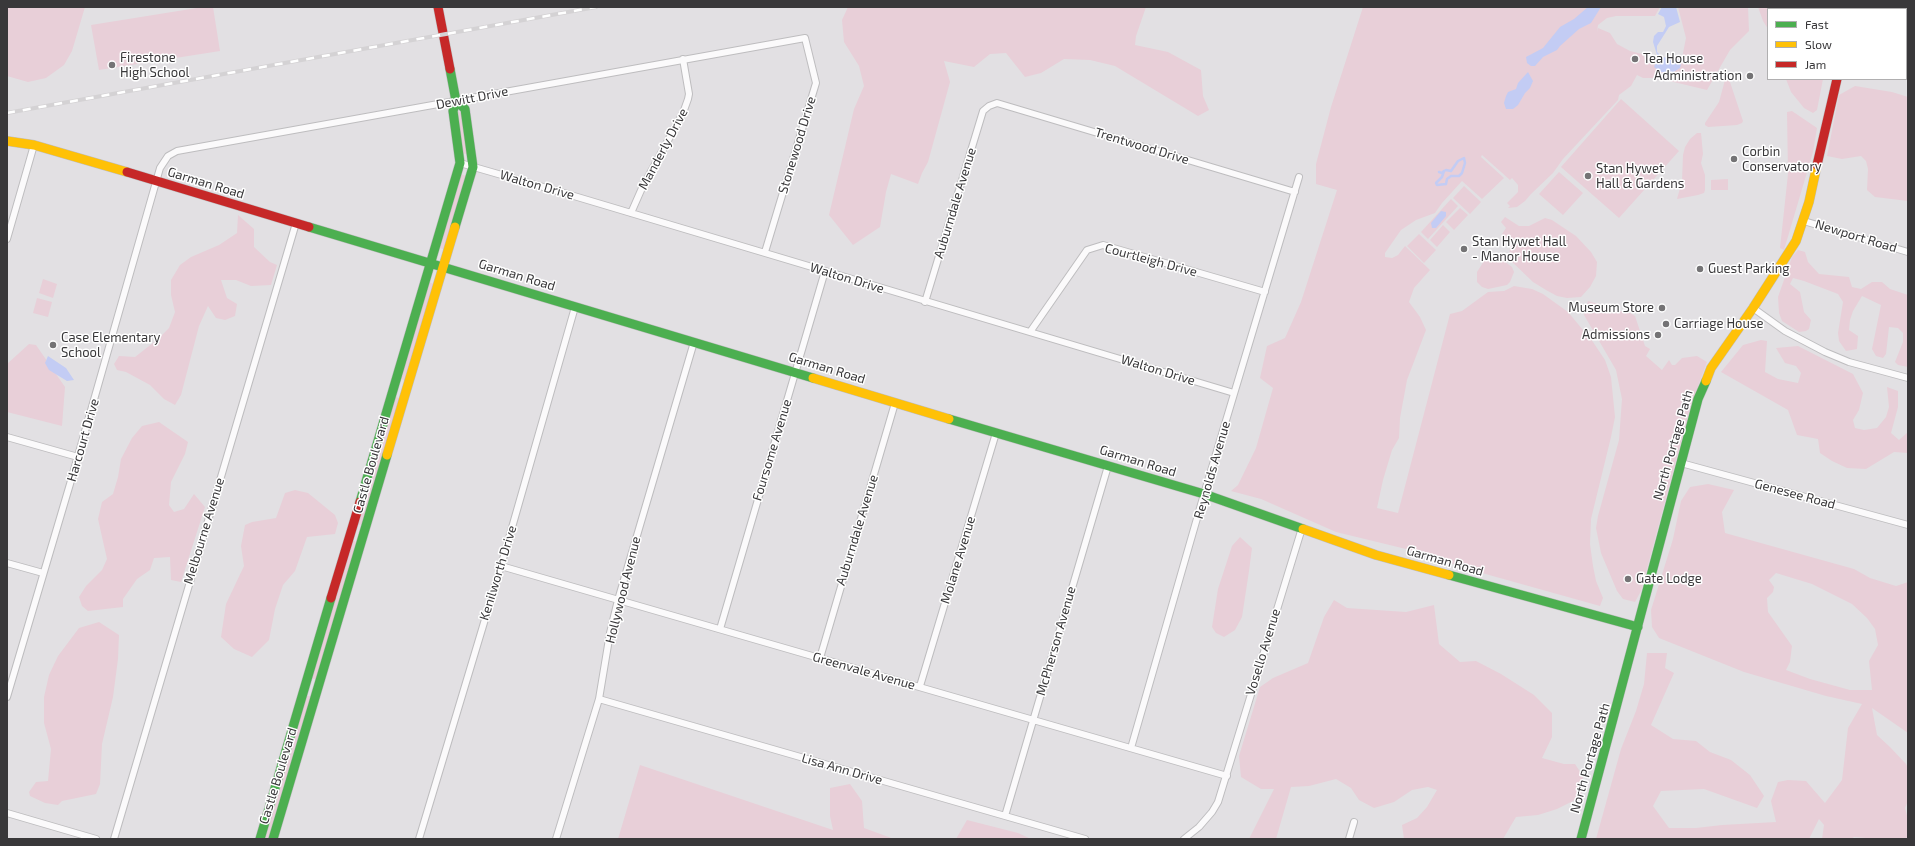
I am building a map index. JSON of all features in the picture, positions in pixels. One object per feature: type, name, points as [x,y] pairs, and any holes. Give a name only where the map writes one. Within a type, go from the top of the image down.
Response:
[{"type":"street","name":"Castle Boulevard","points":[[260,839],[460,163],[453,111],[456,101],[438,7]]},
{"type":"street","name":"Dewitt Drive","points":[[157,181],[160,168],[168,156],[177,151],[805,38]]},
{"type":"street","name":"Stonewood Drive","points":[[765,252],[816,83],[805,38]]},
{"type":"street","name":"Manderly Drive","points":[[631,213],[642,188],[683,113],[688,99],[689,94],[683,59]]},
{"type":"street","name":"North Portage Path","points":[[1581,839],[1698,399],[1711,368],[1753,308],[1790,250],[1804,221],[1837,80]]},
{"type":"street","name":"Castle Boulevard","points":[[273,839],[473,167],[465,109],[456,101]]},
{"type":"street","name":"Trentwood Drive","points":[[989,106],[997,103],[1005,105],[1295,192]]},
{"type":"street","name":"Auburndale Avenue","points":[[926,302],[983,111],[989,106]]},
{"type":"street","name":"Garman Road","points":[[7,141],[34,145],[157,181],[442,268],[1204,494],[1376,555],[1638,627]]},
{"type":"street","points":[[7,239],[34,145]]},
{"type":"street","name":"Walton Drive","points":[[460,163],[765,252],[926,302],[1234,393]]},
{"type":"street","name":"Reynolds Avenue","points":[[1131,748],[1204,494],[1299,178]]},
{"type":"street","name":"Harcourt Drive","points":[[7,697],[157,181]]},
{"type":"street","name":"Newport Road","points":[[1804,221],[1908,252]]},
{"type":"street","name":"Melbourne Avenue","points":[[114,839],[296,223]]},
{"type":"street","name":"Courtleigh Drive","points":[[1030,332],[1087,250],[1103,245],[1265,292]]},
{"type":"street","name":"Foursome Avenue","points":[[720,629],[825,271]]},
{"type":"street","name":"Kenilworth Drive","points":[[419,839],[501,566],[575,307]]},
{"type":"street","points":[[1753,308],[1785,331],[1825,352],[1849,362],[1908,378]]},
{"type":"street","name":"Hollywood Avenue","points":[[556,839],[599,699],[610,633],[618,600],[694,342]]},
{"type":"street","points":[[395,384],[407,387]]},
{"type":"street","name":"Auburndale Avenue","points":[[820,658],[895,403]]},
{"type":"street","name":"Molane Avenue","points":[[920,686],[996,433]]},
{"type":"street","points":[[7,437],[78,457]]},
{"type":"street","name":"Genesee Road","points":[[1681,463],[1908,525]]},
{"type":"street","name":"McPherson Avenue","points":[[1005,816],[1108,466]]},
{"type":"street","name":"Vosello Avenue","points":[[1227,776],[1293,553],[1302,528]]},
{"type":"street","points":[[351,530],[364,534]]},
{"type":"street","points":[[7,563],[42,573]]},
{"type":"street","name":"Greenvale Avenue","points":[[501,566],[1227,776]]},
{"type":"street","points":[[306,684],[318,687]]},
{"type":"street","name":"Lisa Ann Drive","points":[[599,699],[1085,839]]},
{"type":"street","points":[[1184,839],[1199,827],[1212,812],[1218,802],[1227,776]]},
{"type":"street","points":[[7,813],[96,839]]},
{"type":"street","points":[[1349,839],[1354,822]]},
{"type":"shaded area","points":[[7,7],[85,7],[72,51],[64,65],[46,78],[28,82],[7,76]]},
{"type":"shaded area","points":[[203,7],[213,7],[220,51],[99,70],[91,25]]},
{"type":"shaded area","points":[[848,7],[1146,7],[1136,36],[1135,45],[1168,52],[1201,70],[1203,96],[1209,110],[1198,116],[1115,66],[1090,60],[1064,59],[1041,73],[1025,77],[1006,53],[990,54],[974,67],[944,61],[950,82],[928,162],[918,184],[891,174],[886,192],[880,227],[853,245],[829,215],[854,109],[864,86],[859,66],[844,42],[842,20]]},
{"type":"shaded area","points":[[1363,7],[1660,7],[1655,16],[1616,16],[1607,18],[1598,25],[1597,32],[1598,28],[1610,33],[1617,44],[1630,51],[1642,54],[1647,61],[1682,58],[1686,38],[1678,7],[1748,7],[1749,31],[1730,50],[1707,90],[1657,78],[1643,78],[1637,75],[1631,86],[1619,95],[1618,100],[1563,159],[1553,173],[1517,207],[1508,208],[1510,206],[1507,203],[1518,192],[1518,185],[1512,178],[1510,180],[1482,155],[1481,157],[1504,178],[1482,199],[1462,181],[1435,213],[1416,220],[1401,230],[1385,253],[1385,257],[1392,258],[1398,255],[1405,246],[1430,270],[1414,288],[1409,302],[1420,317],[1426,330],[1407,380],[1400,418],[1399,438],[1392,450],[1383,480],[1377,508],[1398,513],[1450,314],[1462,311],[1488,292],[1504,291],[1514,286],[1532,289],[1543,294],[1568,312],[1593,342],[1605,360],[1611,377],[1615,417],[1591,519],[1590,544],[1593,566],[1596,581],[1603,598],[1600,606],[1482,573],[1406,549],[1336,532],[1261,499],[1231,491],[1238,485],[1256,448],[1273,388],[1260,378],[1267,346],[1285,338],[1301,302],[1337,190],[1316,184],[1316,164],[1331,107]]},
{"type":"shaded area","points":[[1758,7],[1782,8],[1767,8],[1767,27]]},
{"type":"shaded area","points":[[1727,79],[1730,82],[1743,121],[1737,125],[1708,127],[1705,123],[1719,102],[1725,80]]},
{"type":"shaded area","points":[[1786,80],[1823,80],[1817,110],[1813,113],[1804,108],[1791,92]]},
{"type":"shaded area","points":[[1855,86],[1892,92],[1908,97],[1908,201],[1875,197],[1867,190],[1868,169],[1866,161],[1861,156],[1842,159],[1827,156],[1839,95]]},
{"type":"shaded area","points":[[1621,99],[1679,151],[1619,218],[1561,167]]},
{"type":"shaded area","points":[[458,111],[461,113],[468,150],[466,154],[461,153]]},
{"type":"shaded area","points":[[1792,111],[1817,128],[1813,152],[1784,250],[1780,248],[1788,174],[1787,112]]},
{"type":"shaded area","points":[[1697,133],[1701,133],[1703,154],[1701,163],[1705,175],[1705,190],[1704,193],[1698,195],[1677,199],[1682,181],[1683,155],[1685,147],[1690,139]]},
{"type":"shaded area","points":[[1559,172],[1583,193],[1563,215],[1539,194]]},
{"type":"shaded area","points":[[461,174],[466,176],[444,249],[442,249],[439,247]]},
{"type":"shaded area","points":[[1728,179],[1728,190],[1711,190],[1711,180]]},
{"type":"shaded area","points":[[1464,186],[1481,202],[1470,214],[1453,198]]},
{"type":"shaded area","points":[[1451,199],[1458,206],[1428,239],[1421,232]]},
{"type":"shaded area","points":[[1460,208],[1468,215],[1454,230],[1446,222]]},
{"type":"shaded area","points":[[238,215],[254,229],[254,247],[270,262],[277,265],[271,285],[251,286],[236,280],[221,280],[227,298],[237,304],[235,316],[225,320],[216,318],[208,306],[199,326],[181,395],[175,405],[164,399],[150,385],[126,372],[117,370],[114,364],[119,356],[135,357],[158,339],[169,328],[175,312],[171,295],[171,280],[180,265],[191,257],[219,245],[237,233]]},
{"type":"shaded area","points":[[1505,217],[1519,226],[1529,226],[1545,218],[1552,220],[1576,236],[1591,252],[1597,262],[1596,276],[1590,287],[1581,297],[1567,298],[1557,296],[1533,282],[1508,258],[1511,245],[1502,234],[1506,228],[1501,222]]},
{"type":"shaded area","points":[[1443,225],[1450,232],[1437,247],[1430,240]]},
{"type":"shaded area","points":[[1419,234],[1436,250],[1424,263],[1407,246]]},
{"type":"shaded area","points":[[1798,250],[1805,252],[1808,262],[1819,274],[1849,277],[1852,287],[1861,289],[1872,282],[1882,282],[1890,289],[1908,295],[1908,367],[1898,365],[1895,362],[1903,342],[1903,333],[1898,328],[1889,327],[1886,354],[1883,358],[1876,356],[1872,349],[1881,305],[1862,296],[1853,311],[1849,330],[1858,336],[1857,349],[1846,351],[1839,341],[1838,333],[1843,302],[1838,294],[1804,281],[1793,278],[1790,284],[1800,292],[1804,312],[1811,320],[1809,329],[1799,332],[1782,321],[1779,313],[1778,297],[1792,257]]},
{"type":"shaded area","points":[[1500,258],[1512,267],[1514,272],[1510,282],[1507,285],[1488,289],[1482,287],[1477,282],[1477,272],[1484,261]]},
{"type":"shaded area","points":[[43,279],[57,284],[53,298],[39,293]]},
{"type":"shaded area","points":[[429,282],[434,284],[405,381],[401,379]]},
{"type":"shaded area","points":[[37,298],[52,302],[48,317],[33,313]]},
{"type":"shaded area","points":[[1588,301],[1605,308],[1630,313],[1635,316],[1645,346],[1650,349],[1646,356],[1662,370],[1669,360],[1672,365],[1675,365],[1682,358],[1697,356],[1707,362],[1691,405],[1641,591],[1635,602],[1623,599],[1617,591],[1601,553],[1596,528],[1619,440],[1622,399],[1616,370],[1584,315]]},
{"type":"shaded area","points":[[1761,340],[1767,341],[1765,372],[1778,379],[1798,383],[1801,373],[1796,366],[1785,363],[1776,348],[1798,346],[1853,374],[1863,393],[1859,410],[1853,420],[1855,428],[1864,430],[1877,428],[1886,417],[1889,407],[1887,387],[1898,391],[1898,407],[1891,433],[1899,440],[1908,432],[1908,453],[1894,452],[1866,469],[1847,468],[1820,453],[1818,439],[1797,435],[1788,410],[1721,372],[1743,345]]},
{"type":"shaded area","points":[[29,344],[36,345],[65,387],[62,426],[7,412],[7,364]]},
{"type":"shaded area","points":[[395,396],[400,399],[363,524],[359,525],[357,524]]},
{"type":"shaded area","points":[[159,422],[188,442],[185,454],[171,482],[169,505],[174,512],[184,509],[194,494],[205,507],[181,582],[171,580],[170,557],[154,558],[150,570],[137,579],[123,599],[123,607],[88,611],[82,606],[79,597],[86,586],[102,570],[107,559],[98,519],[102,502],[113,494],[121,459],[132,438],[142,426]]},
{"type":"shaded area","points":[[1708,484],[1734,490],[1722,512],[1725,533],[1854,569],[1870,578],[1896,586],[1908,582],[1908,733],[1872,708],[1877,735],[1906,764],[1908,768],[1908,801],[1905,808],[1908,819],[1908,838],[1878,839],[1854,837],[1851,839],[1822,839],[1824,825],[1819,819],[1809,839],[1596,839],[1621,749],[1636,711],[1644,684],[1647,653],[1667,653],[1665,668],[1674,673],[1651,725],[1673,739],[1696,741],[1710,752],[1731,760],[1750,775],[1764,796],[1757,808],[1704,789],[1661,791],[1653,806],[1669,828],[1696,828],[1776,822],[1771,801],[1778,782],[1788,780],[1806,781],[1825,803],[1842,780],[1848,728],[1862,704],[1826,696],[1744,672],[1659,638],[1652,627],[1651,610],[1673,539],[1681,501],[1690,487]],"holes":[[[1776,573],[1812,584],[1852,604],[1867,618],[1875,629],[1878,645],[1869,661],[1872,690],[1850,690],[1810,679],[1786,670],[1790,662],[1792,646],[1768,612],[1767,598],[1773,592],[1774,587],[1769,580]]]},
{"type":"shaded area","points":[[295,490],[308,493],[335,515],[338,523],[335,534],[307,537],[295,571],[283,585],[275,609],[269,640],[252,657],[234,649],[221,637],[226,604],[244,566],[241,546],[245,525],[252,522],[276,518],[285,493]]},
{"type":"shaded area","points":[[1240,537],[1252,548],[1242,617],[1235,630],[1224,637],[1216,633],[1212,627],[1218,589],[1232,546]]},
{"type":"shaded area","points":[[353,541],[355,541],[356,544],[317,679],[313,679],[312,677]]},
{"type":"shaded area","points":[[1334,600],[1347,608],[1406,612],[1434,605],[1439,644],[1460,662],[1476,661],[1501,674],[1534,695],[1552,713],[1552,737],[1542,758],[1564,764],[1575,764],[1583,776],[1581,797],[1557,809],[1538,815],[1516,817],[1503,839],[1404,839],[1402,825],[1417,818],[1427,807],[1437,790],[1428,787],[1412,790],[1394,802],[1374,808],[1359,800],[1351,788],[1336,779],[1309,786],[1291,787],[1276,839],[1249,839],[1274,789],[1261,789],[1241,777],[1239,756],[1260,687],[1273,678],[1308,663],[1324,617]]},
{"type":"shaded area","points":[[99,622],[119,635],[118,659],[113,697],[102,744],[100,784],[96,794],[62,801],[58,805],[45,803],[30,796],[29,792],[36,782],[48,781],[51,749],[44,723],[44,697],[49,675],[58,656],[79,628]]},
{"type":"shaded area","points":[[307,696],[311,696],[270,839],[263,839]]},
{"type":"shaded area","points":[[640,765],[833,830],[830,816],[830,788],[850,784],[862,801],[864,828],[894,839],[618,839]]},
{"type":"shaded area","points":[[967,820],[1018,833],[1031,839],[956,839]]},
{"type":"water","points":[[1588,7],[1601,7],[1591,23],[1579,29],[1557,50],[1543,57],[1535,66],[1531,66],[1527,63],[1526,57],[1543,48],[1560,27],[1574,19]]},
{"type":"water","points":[[1662,7],[1676,7],[1680,22],[1669,27],[1657,46],[1657,52],[1662,57],[1682,60],[1680,68],[1672,73],[1661,72],[1654,67],[1658,58],[1653,42],[1654,36],[1658,32],[1663,32],[1666,26],[1664,17],[1658,14]]},
{"type":"water","points":[[1528,72],[1533,81],[1530,88],[1525,93],[1518,105],[1513,109],[1506,109],[1504,103],[1508,92],[1516,89],[1518,83]]},
{"type":"water","points":[[1441,211],[1446,212],[1446,216],[1436,228],[1432,228],[1431,223]]},
{"type":"water","points":[[48,356],[66,368],[74,380],[67,381],[49,370],[45,363]]},
{"type":"waterway","points":[[1439,172],[1442,173],[1444,171],[1446,170],[1451,171],[1458,161],[1464,158],[1465,163],[1462,173],[1459,176],[1451,176],[1447,179],[1446,184],[1437,185],[1436,183],[1442,177],[1444,171]]},
{"type":"railway","points":[[7,113],[596,7]]},
{"type":"traffic: fast","points":[[360,502],[460,163],[453,111],[456,101],[450,69]]},
{"type":"traffic: fast","points":[[455,227],[473,167],[465,109],[456,101]]},
{"type":"traffic: fast","points":[[309,227],[813,378]]},
{"type":"traffic: fast","points":[[1581,839],[1698,399],[1706,381]]},
{"type":"traffic: fast","points":[[949,419],[1204,494],[1303,529]]},
{"type":"traffic: fast","points":[[273,839],[387,455]]},
{"type":"traffic: fast","points":[[1449,575],[1638,627]]},
{"type":"traffic: fast","points":[[260,839],[331,598]]},
{"type":"traffic: slow","points":[[7,141],[34,145],[127,172]]},
{"type":"traffic: slow","points":[[1706,381],[1711,368],[1753,308],[1796,241],[1809,202],[1817,165]]},
{"type":"traffic: slow","points":[[387,455],[455,227]]},
{"type":"traffic: slow","points":[[813,378],[949,419]]},
{"type":"traffic: slow","points":[[1303,529],[1376,555],[1449,575]]},
{"type":"traffic: jam","points":[[438,7],[450,69]]},
{"type":"traffic: jam","points":[[1817,165],[1837,80]]},
{"type":"traffic: jam","points":[[127,172],[309,227]]},
{"type":"traffic: jam","points":[[331,598],[360,502]]},
{"type":"place","name":"Tea House","points":[[1635,59]]},
{"type":"place","name":"Firestone High School","points":[[112,65]]},
{"type":"place","name":"Administration","points":[[1750,76]]},
{"type":"place","name":"Corbin Conservatory","points":[[1734,159]]},
{"type":"place","name":"Stan Hywet Hall & Gardens","points":[[1588,176]]},
{"type":"place","name":"Stan Hywet Hall - Manor House","points":[[1464,249]]},
{"type":"place","name":"Guest Parking","points":[[1700,269]]},
{"type":"place","name":"Museum Store","points":[[1662,308]]},
{"type":"place","name":"Carriage House","points":[[1666,324]]},
{"type":"place","name":"Admissions","points":[[1658,335]]},
{"type":"place","name":"Case Elementary School","points":[[53,345]]},
{"type":"place","name":"Gate Lodge","points":[[1628,579]]}]
